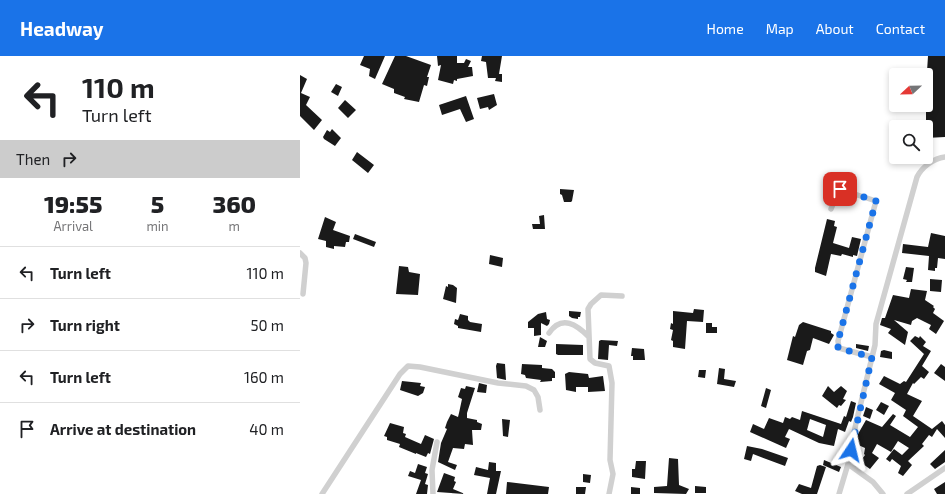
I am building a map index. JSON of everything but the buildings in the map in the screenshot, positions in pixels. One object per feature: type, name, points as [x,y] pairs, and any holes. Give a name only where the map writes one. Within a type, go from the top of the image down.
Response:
[{"type":"street","points":[[839,494],[848,464],[856,423],[875,345],[876,324],[917,177],[926,166],[940,158],[945,157]]},
{"type":"street","points":[[831,209],[840,189],[876,201],[838,341],[838,348],[872,357]]},
{"type":"street","points":[[300,253],[305,258],[306,263],[303,294]]},
{"type":"street","points":[[609,494],[613,474],[610,460],[612,383],[609,366],[595,363],[590,359],[588,309],[591,304],[601,295],[622,296]]},
{"type":"street","points":[[549,333],[565,322],[573,323],[589,337]]},
{"type":"street","points":[[322,494],[400,374],[408,366],[526,386],[534,390],[538,397],[540,410]]},
{"type":"street","points":[[433,494],[432,470],[437,442]]},
{"type":"street","points":[[848,464],[873,482],[883,494]]},
{"type":"street","points":[[907,494],[945,468]]},
{"type":"route","points":[[840,189],[876,201],[838,341],[838,348],[872,357],[851,450]]}]
